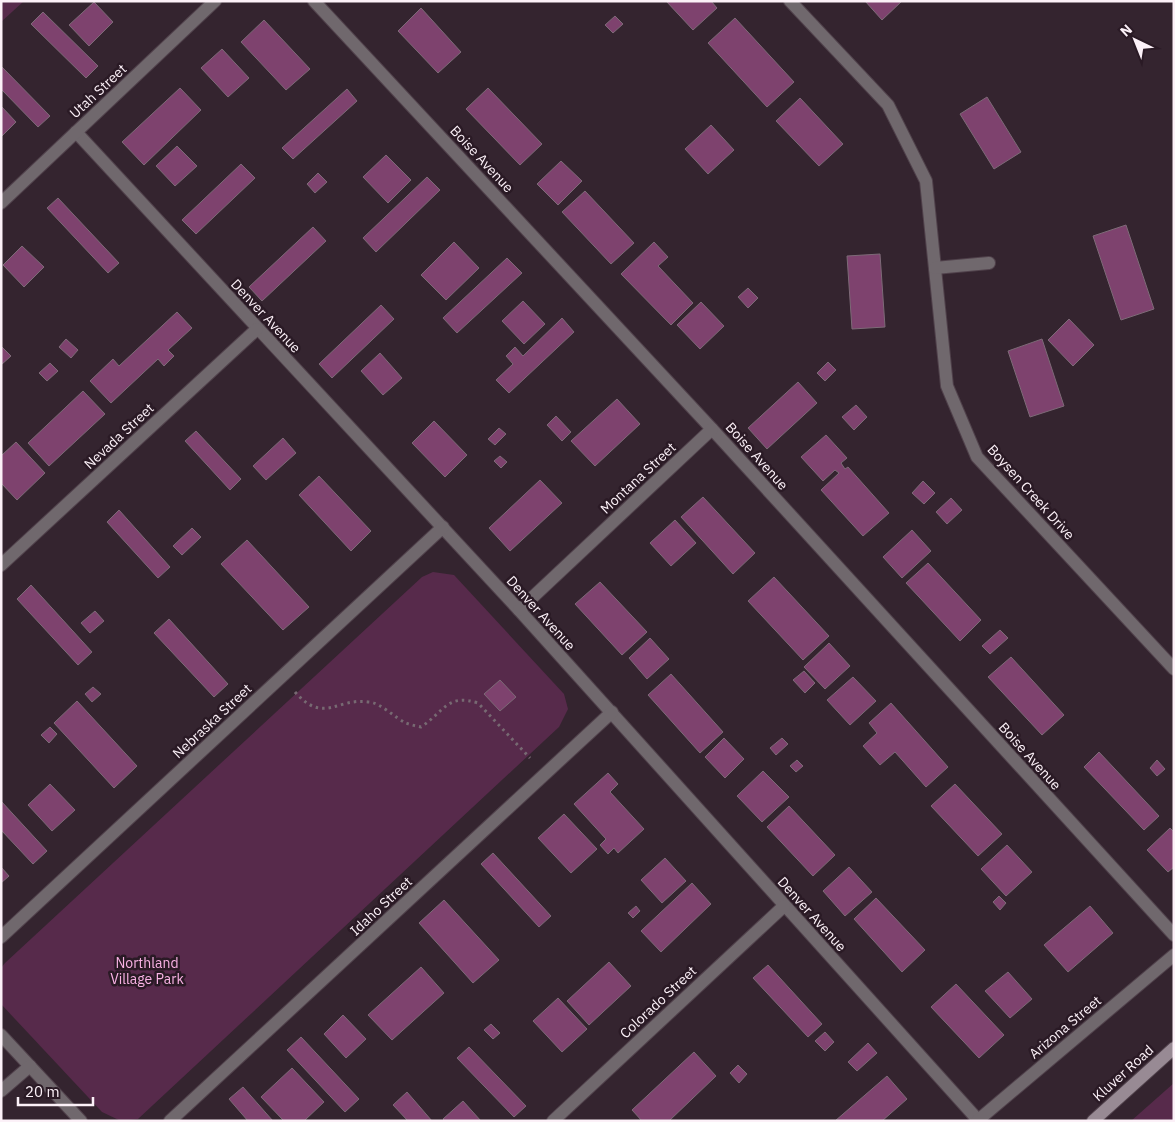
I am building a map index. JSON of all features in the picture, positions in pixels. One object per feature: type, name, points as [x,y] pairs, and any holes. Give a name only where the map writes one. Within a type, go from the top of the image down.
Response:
[{"type":"street","name":"Utah Street","points":[[1,203],[215,1]]},
{"type":"street","name":"Boise Avenue","points":[[314,1],[712,429],[1174,935]]},
{"type":"street","name":"Boysen Creek Drive","points":[[790,1],[888,105],[926,181],[947,386],[977,457],[1174,669]]},
{"type":"street","name":"Denver Avenue","points":[[76,132],[519,610],[977,1120]]},
{"type":"street","points":[[935,268],[988,263]]},
{"type":"street","name":"Nevada Street","points":[[1,565],[257,328]]},
{"type":"street","name":"Montana Street","points":[[519,610],[712,429]]},
{"type":"street","name":"Nebraska Street","points":[[1,937],[443,528]]},
{"type":"street","name":"Idaho Street","points":[[170,1121],[612,712]]},
{"type":"street","name":"Colorado Street","points":[[553,1121],[784,906]]},
{"type":"street","name":"Arizona Street","points":[[977,1120],[1174,956]]},
{"type":"street","points":[[1,1035],[81,1121]]},
{"type":"street","name":"Kluver Road","points":[[1093,1121],[1174,1048]]},
{"type":"street","points":[[1,1090],[30,1066]]},
{"type":"path","points":[[295,692],[301,699],[312,706],[324,710],[356,701],[372,702],[406,723],[421,727],[433,719],[451,701],[466,700],[478,703],[530,758]]},
{"type":"green space","points":[[1,1],[24,1],[1,22]]},
{"type":"green space","name":"Northland Village Park","points":[[433,572],[454,575],[564,694],[568,709],[559,727],[138,1119],[121,1121],[102,1112],[1,1004],[1,968],[422,577]]},
{"type":"green space","points":[[1174,1083],[1174,1121],[1131,1121]]},
{"type":"building","points":[[666,1],[711,1],[717,8],[693,30]]},
{"type":"building","points":[[865,1],[902,1],[882,20]]},
{"type":"building","points":[[94,2],[113,22],[89,46],[69,25]]},
{"type":"building","points":[[421,8],[461,52],[438,73],[398,31]]},
{"type":"building","points":[[43,12],[98,66],[86,78],[31,24]]},
{"type":"building","points":[[615,16],[623,24],[613,33],[605,25]]},
{"type":"building","points":[[735,18],[794,82],[767,107],[708,43]]},
{"type":"building","points":[[264,20],[310,69],[286,90],[241,42]]},
{"type":"building","points":[[222,49],[249,78],[228,97],[201,68]]},
{"type":"building","points":[[1,66],[50,116],[38,127],[1,89]]},
{"type":"building","points":[[180,88],[201,110],[144,165],[122,142]]},
{"type":"building","points":[[488,88],[542,144],[520,165],[466,109]]},
{"type":"building","points":[[347,89],[357,101],[293,159],[282,148]]},
{"type":"building","points":[[987,97],[1021,152],[994,169],[960,114]]},
{"type":"building","points":[[800,98],[843,144],[819,166],[776,121]]},
{"type":"building","points":[[1,106],[16,122],[1,137]]},
{"type":"building","points":[[711,125],[734,150],[708,174],[685,149]]},
{"type":"building","points":[[177,146],[197,166],[175,186],[156,166]]},
{"type":"building","points":[[386,155],[411,180],[388,203],[363,177]]},
{"type":"building","points":[[561,161],[582,181],[558,205],[537,184]]},
{"type":"building","points":[[241,164],[255,178],[196,234],[182,220]]},
{"type":"building","points":[[318,173],[327,182],[315,193],[307,184]]},
{"type":"building","points":[[427,177],[440,190],[376,252],[363,238]]},
{"type":"building","points":[[585,191],[634,243],[611,264],[562,212]]},
{"type":"building","points":[[58,198],[119,263],[108,273],[47,208]]},
{"type":"building","points":[[1126,225],[1154,309],[1121,320],[1093,236]]},
{"type":"building","points":[[313,227],[326,241],[262,301],[249,287]]},
{"type":"building","points":[[454,242],[479,268],[446,300],[421,275]]},
{"type":"building","points":[[654,242],[668,257],[658,266],[693,303],[671,325],[621,274]]},
{"type":"building","points":[[22,246],[44,267],[24,287],[3,265]]},
{"type":"building","points":[[880,254],[885,327],[852,329],[847,256]]},
{"type":"building","points":[[507,258],[522,273],[457,333],[443,318]]},
{"type":"building","points":[[748,288],[758,298],[748,308],[738,297]]},
{"type":"building","points":[[523,301],[545,324],[524,344],[502,321]]},
{"type":"building","points":[[701,302],[724,326],[700,349],[677,325]]},
{"type":"building","points":[[381,305],[394,319],[332,378],[319,364]]},
{"type":"building","points":[[177,312],[192,328],[168,350],[174,356],[164,366],[158,359],[111,403],[90,381],[113,359],[119,366]]},
{"type":"building","points":[[562,318],[574,332],[509,393],[496,380],[513,364],[506,356],[515,347],[523,356]]},
{"type":"building","points":[[1069,319],[1094,345],[1073,366],[1048,340]]},
{"type":"building","points":[[66,339],[78,350],[71,358],[59,347]]},
{"type":"building","points":[[1042,339],[1064,406],[1030,417],[1008,351]]},
{"type":"building","points":[[1,346],[11,356],[1,365]]},
{"type":"building","points":[[380,353],[402,378],[383,395],[361,371]]},
{"type":"building","points":[[828,362],[836,370],[825,381],[817,373]]},
{"type":"building","points":[[50,363],[58,371],[47,381],[39,373]]},
{"type":"building","points":[[798,382],[817,403],[767,449],[748,428]]},
{"type":"building","points":[[83,391],[105,414],[49,466],[28,443]]},
{"type":"building","points":[[617,399],[640,424],[595,466],[571,441]]},
{"type":"building","points":[[856,405],[867,417],[854,430],[842,417]]},
{"type":"building","points":[[556,416],[571,432],[562,441],[547,425]]},
{"type":"building","points":[[434,421],[467,455],[445,477],[412,443]]},
{"type":"building","points":[[499,428],[506,434],[495,445],[488,439]]},
{"type":"building","points":[[196,431],[241,479],[230,490],[185,441]]},
{"type":"building","points":[[826,435],[847,458],[841,463],[845,469],[848,467],[889,513],[863,536],[821,490],[839,473],[835,470],[823,481],[801,457]]},
{"type":"building","points":[[283,438],[296,453],[266,480],[253,466]]},
{"type":"building","points":[[16,442],[45,473],[17,500],[1,483],[1,456]]},
{"type":"building","points":[[500,456],[507,462],[501,468],[494,461]]},
{"type":"building","points":[[319,476],[371,531],[351,551],[299,495]]},
{"type":"building","points":[[540,480],[562,503],[510,551],[489,528]]},
{"type":"building","points":[[923,481],[935,493],[924,504],[912,493]]},
{"type":"building","points":[[703,497],[755,553],[733,574],[681,517]]},
{"type":"building","points":[[951,498],[962,510],[947,524],[936,512]]},
{"type":"building","points":[[119,510],[170,567],[158,578],[107,522]]},
{"type":"building","points":[[675,520],[696,543],[671,566],[650,543]]},
{"type":"building","points":[[192,528],[201,537],[182,555],[173,546]]},
{"type":"building","points":[[912,530],[931,551],[902,578],[883,557]]},
{"type":"building","points":[[247,540],[309,607],[283,630],[221,564]]},
{"type":"building","points":[[928,563],[981,620],[960,641],[906,583]]},
{"type":"building","points":[[774,577],[829,636],[803,660],[748,601]]},
{"type":"building","points":[[600,582],[647,632],[622,655],[575,604]]},
{"type":"building","points":[[31,585],[92,652],[78,665],[17,599]]},
{"type":"building","points":[[95,611],[104,621],[90,633],[81,623]]},
{"type":"building","points":[[169,619],[228,684],[214,697],[154,633]]},
{"type":"building","points":[[1000,630],[1008,638],[990,654],[982,646]]},
{"type":"building","points":[[650,638],[669,659],[647,679],[629,658]]},
{"type":"building","points":[[829,643],[850,666],[825,689],[804,667]]},
{"type":"building","points":[[1011,657],[1064,715],[1042,735],[988,677]]},
{"type":"building","points":[[804,671],[815,683],[805,693],[793,680]]},
{"type":"building","points":[[671,674],[723,732],[700,753],[648,695]]},
{"type":"building","points":[[853,677],[876,701],[850,725],[827,700]]},
{"type":"building","points":[[500,680],[516,697],[500,711],[484,694]]},
{"type":"building","points":[[93,687],[101,694],[92,702],[85,694]]},
{"type":"building","points":[[77,701],[137,766],[114,788],[54,723]]},
{"type":"building","points":[[891,703],[948,767],[926,787],[895,752],[880,765],[863,746],[877,733],[869,723]]},
{"type":"building","points":[[50,727],[57,734],[49,743],[41,735]]},
{"type":"building","points":[[724,738],[744,759],[725,778],[705,757]]},
{"type":"building","points":[[782,738],[788,744],[776,755],[770,748]]},
{"type":"building","points":[[1099,752],[1159,816],[1144,830],[1084,767]]},
{"type":"building","points":[[797,760],[803,766],[796,772],[790,766]]},
{"type":"building","points":[[1157,760],[1165,769],[1157,776],[1150,768]]},
{"type":"building","points":[[763,771],[789,797],[762,822],[737,796]]},
{"type":"building","points":[[608,773],[618,784],[610,792],[644,829],[618,853],[614,848],[608,854],[600,845],[606,839],[574,804]]},
{"type":"building","points":[[50,784],[75,810],[52,831],[28,805]]},
{"type":"building","points":[[955,784],[1002,834],[978,856],[931,806]]},
{"type":"building","points":[[1,801],[47,851],[33,864],[1,830]]},
{"type":"building","points":[[789,806],[835,855],[813,876],[767,827]]},
{"type":"building","points":[[564,814],[597,849],[571,873],[538,838]]},
{"type":"building","points":[[1170,828],[1174,832],[1174,867],[1168,872],[1147,850]]},
{"type":"building","points":[[1007,845],[1032,872],[1006,896],[981,869]]},
{"type":"building","points":[[493,853],[551,916],[539,927],[481,864]]},
{"type":"building","points":[[665,858],[686,881],[662,903],[641,880]]},
{"type":"building","points":[[1,867],[9,876],[1,883]]},
{"type":"building","points":[[849,867],[872,892],[845,916],[823,891]]},
{"type":"building","points":[[692,883],[711,904],[661,952],[641,931]]},
{"type":"building","points":[[999,896],[1006,903],[1000,910],[993,902]]},
{"type":"building","points":[[876,898],[925,950],[902,972],[854,919]]},
{"type":"building","points":[[444,900],[499,960],[473,983],[419,923]]},
{"type":"building","points":[[636,906],[640,911],[633,918],[628,913]]},
{"type":"building","points":[[1090,906],[1113,933],[1068,972],[1044,945]]},
{"type":"building","points":[[609,962],[631,986],[589,1025],[567,1001]]},
{"type":"building","points":[[768,965],[822,1024],[808,1037],[753,978]]},
{"type":"building","points":[[421,967],[444,993],[392,1040],[368,1015]]},
{"type":"building","points":[[1008,972],[1032,999],[1010,1018],[985,991]]},
{"type":"building","points":[[956,984],[1004,1035],[979,1058],[931,1007]]},
{"type":"building","points":[[558,998],[587,1029],[562,1052],[533,1021]]},
{"type":"building","points":[[343,1015],[366,1039],[346,1058],[324,1034]]},
{"type":"building","points":[[491,1024],[500,1033],[493,1039],[484,1030]]},
{"type":"building","points":[[825,1032],[834,1042],[825,1051],[815,1041]]},
{"type":"building","points":[[301,1037],[359,1099],[345,1112],[287,1050]]},
{"type":"building","points":[[868,1043],[877,1053],[857,1071],[848,1062]]},
{"type":"building","points":[[469,1047],[526,1106],[514,1117],[457,1058]]},
{"type":"building","points":[[694,1052],[716,1076],[669,1121],[642,1121],[632,1110]]},
{"type":"building","points":[[738,1065],[747,1074],[739,1083],[730,1073]]},
{"type":"building","points":[[292,1068],[324,1102],[304,1121],[284,1121],[261,1097]]},
{"type":"building","points":[[887,1076],[907,1099],[882,1121],[835,1121]]},
{"type":"building","points":[[243,1087],[273,1121],[248,1121],[229,1099]]},
{"type":"building","points":[[407,1092],[432,1121],[408,1121],[393,1105]]},
{"type":"building","points":[[463,1101],[481,1121],[445,1121],[443,1119]]}]
